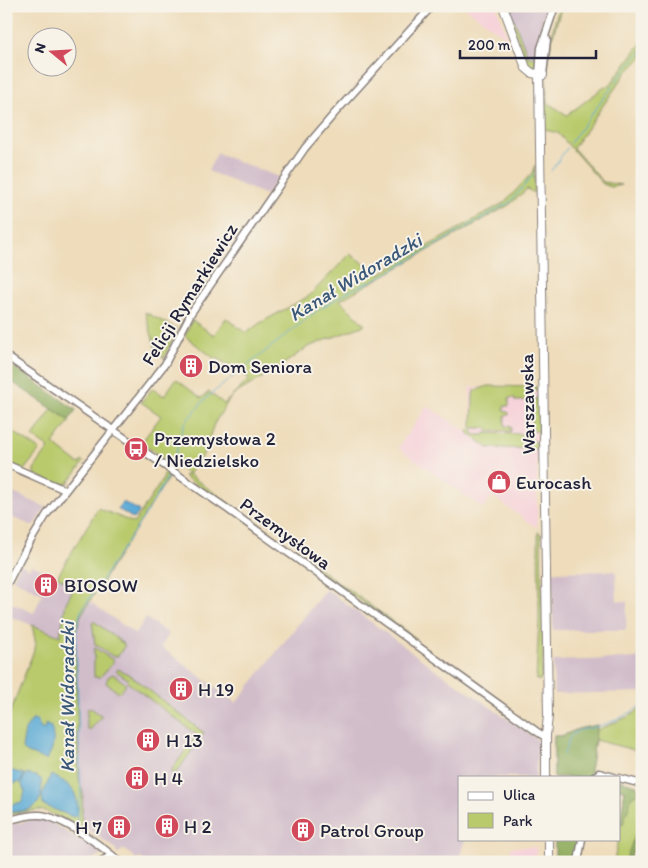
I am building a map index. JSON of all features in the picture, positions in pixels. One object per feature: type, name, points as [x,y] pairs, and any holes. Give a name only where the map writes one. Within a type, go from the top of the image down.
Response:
[{"type":"main road","points":[[503,6],[526,68],[530,72],[541,74]]},
{"type":"main road","name":"Warszawska","points":[[541,74],[543,131],[540,154],[548,716],[546,776]]},
{"type":"main road","points":[[549,840],[549,862]]},
{"type":"street","name":"Felicji Rymarkiewicz","points":[[6,586],[33,534],[65,490],[164,364],[191,313],[305,148],[432,6]]},
{"type":"street","name":"Warszawska","points":[[541,74],[549,26],[555,6]]},
{"type":"street","name":"Przemysłowa","points":[[6,356],[226,508],[536,731],[546,735]]},
{"type":"street","points":[[6,464],[65,490]]},
{"type":"street","points":[[595,776],[598,774],[609,776]]},
{"type":"street","points":[[620,778],[641,786]]},
{"type":"street","points":[[6,821],[29,815],[48,816],[82,834],[120,862]]},
{"type":"street","points":[[578,862],[582,840]]},
{"type":"street","points":[[100,862],[112,855]]},
{"type":"shaded area","points":[[463,6],[496,6],[508,39]]},
{"type":"shaded area","points":[[509,6],[547,6],[538,34],[534,57],[528,57]]},
{"type":"shaded area","points":[[217,153],[279,177],[266,195],[208,171]]},
{"type":"shaded area","points":[[470,387],[537,387],[537,528],[492,496],[483,508],[398,448],[427,406],[467,432],[472,428]]},
{"type":"shaded area","points":[[6,490],[46,507],[33,526],[6,515]]},
{"type":"shaded area","points":[[20,564],[29,569],[32,565],[75,585],[66,603],[60,636],[6,615],[6,601],[34,613],[42,594],[13,579]]},
{"type":"shaded area","points":[[616,571],[617,601],[627,601],[626,630],[553,630],[552,572]]},
{"type":"shaded area","points":[[326,589],[432,667],[538,740],[536,776],[458,776],[458,840],[465,840],[458,862],[147,862],[140,858],[138,860],[123,849],[118,854],[115,851],[116,849],[80,823],[83,793],[79,781],[75,634],[81,615],[89,601],[135,634],[146,618],[169,634],[161,647],[236,703]]},
{"type":"shaded area","points":[[642,658],[642,692],[554,694],[553,661]]},
{"type":"shaded area","points":[[37,819],[52,823],[103,854],[85,862],[6,862],[6,825]]},
{"type":"shaded area","points":[[511,847],[536,847],[536,862],[511,862]]},
{"type":"green space","points":[[505,6],[509,6],[528,57],[534,57],[536,49],[538,49],[537,64],[534,68],[528,66]]},
{"type":"green space","points":[[560,6],[562,6],[555,29],[548,60],[555,21]]},
{"type":"green space","points":[[642,42],[642,57],[626,73],[573,148],[603,182],[621,185],[611,187],[603,184],[558,133],[545,130],[546,82],[548,103],[567,115],[603,88],[610,85]]},
{"type":"green space","points":[[535,165],[534,193],[527,189],[509,205],[340,300],[365,325],[308,347],[235,394],[214,424],[203,455],[188,474],[141,443],[161,416],[141,402],[153,388],[164,396],[176,379],[201,398],[209,392],[224,404],[250,379],[217,358],[215,359],[185,336],[192,320],[214,335],[226,318],[246,333],[260,323],[309,296],[350,254],[379,274],[505,202],[532,173]]},
{"type":"green space","points":[[145,312],[177,329],[164,358],[157,353]]},
{"type":"green space","points":[[8,363],[76,410],[69,420],[6,378]]},
{"type":"green space","points":[[489,386],[537,387],[524,401],[515,401],[515,398],[509,398],[509,406],[504,406],[504,410],[509,413],[509,415],[505,416],[505,426],[511,427],[511,431],[488,431],[487,428],[472,428],[473,394],[475,390]]},
{"type":"green space","points":[[539,396],[539,433],[531,429],[531,403]]},
{"type":"green space","points":[[52,409],[70,421],[53,444],[79,464],[82,461],[84,462],[68,483],[64,484],[51,482],[34,474],[34,469],[49,448],[33,437]]},
{"type":"green space","points":[[6,427],[40,450],[24,470],[6,462]]},
{"type":"green space","points":[[472,429],[474,435],[484,435],[485,433],[524,434],[537,443],[537,449],[488,448],[467,432]]},
{"type":"green space","points":[[165,470],[170,475],[81,615],[75,634],[79,781],[83,793],[81,829],[77,825],[45,811],[39,810],[6,815],[6,723],[36,645],[32,625],[60,636],[66,603],[75,585],[57,577],[98,508],[134,523],[163,479]]},
{"type":"green space","points":[[188,474],[417,639],[414,639],[184,476]]},
{"type":"green space","points":[[538,532],[541,534],[543,657],[541,680],[536,680],[539,620]]},
{"type":"green space","points":[[92,622],[95,622],[125,645],[118,656],[112,656],[95,644]]},
{"type":"green space","points":[[95,648],[113,660],[113,663],[100,677],[94,677]]},
{"type":"green space","points":[[118,669],[130,675],[204,733],[177,772],[170,772],[197,735],[127,682],[129,680],[116,671]]},
{"type":"green space","points":[[113,674],[126,684],[119,693],[106,683],[108,677]]},
{"type":"green space","points":[[642,707],[642,752],[595,740],[589,776],[554,776],[554,736],[562,736],[578,729],[597,725],[597,730],[632,715]]},
{"type":"green space","points":[[88,708],[102,716],[90,730],[87,728]]},
{"type":"green space","points":[[597,725],[589,776],[554,776],[554,736],[562,736],[578,729]]},
{"type":"green space","points":[[620,780],[636,785],[641,792],[632,796],[623,824],[620,825],[625,790],[620,789]]},
{"type":"green space","points":[[636,785],[642,793],[642,832],[628,862],[614,862],[618,840],[620,840],[625,790],[620,789]]},
{"type":"green space","points":[[642,817],[642,832],[628,862],[625,862]]},
{"type":"green space","points":[[555,840],[579,840],[576,862],[555,862]]},
{"type":"water","points":[[123,502],[138,510],[139,512],[134,519],[118,509]]},
{"type":"water","points":[[32,720],[37,720],[41,729],[45,729],[45,724],[51,727],[53,744],[46,760],[22,749],[25,730]]},
{"type":"water","points":[[6,769],[24,774],[21,782],[11,784],[6,788]]},
{"type":"water","points":[[26,774],[41,779],[42,792],[39,801],[28,810],[6,813],[6,804],[22,802],[25,792],[21,783]]},
{"type":"water","points":[[51,775],[69,785],[72,789],[77,800],[77,815],[73,817],[43,805],[42,795]]},
{"type":"waterway","points":[[638,6],[642,16]]},
{"type":"waterway","name":"Kanał Widoradzki","points":[[570,143],[630,63],[642,51]]},
{"type":"waterway","name":"Kanał Widoradzki","points":[[551,171],[567,148]]},
{"type":"waterway","name":"Kanał Widoradzki","points":[[172,466],[184,424],[206,398],[318,310],[349,291],[384,275],[510,202],[535,173]]},
{"type":"waterway","name":"Kanał Widoradzki","points":[[76,827],[81,792],[77,625],[81,611],[149,509],[170,473]]},
{"type":"waterway","points":[[563,755],[569,738],[575,732],[613,721],[642,705]]},
{"type":"place","name":"Dom Seniora","points":[[191,366]]},
{"type":"place","name":"Przemysłowa 2 / Niedzielsko","points":[[136,449]]},
{"type":"place","name":"Eurocash","points":[[499,482]]},
{"type":"place","name":"BIOSOW","points":[[46,585]]},
{"type":"place","name":"H 19","points":[[181,689]]},
{"type":"place","name":"H 13","points":[[148,740]]},
{"type":"place","name":"H 4","points":[[137,778]]},
{"type":"place","name":"H 2","points":[[167,826]]},
{"type":"place","name":"H 7","points":[[119,827]]},
{"type":"place","name":"Patrol Group","points":[[303,830]]}]
